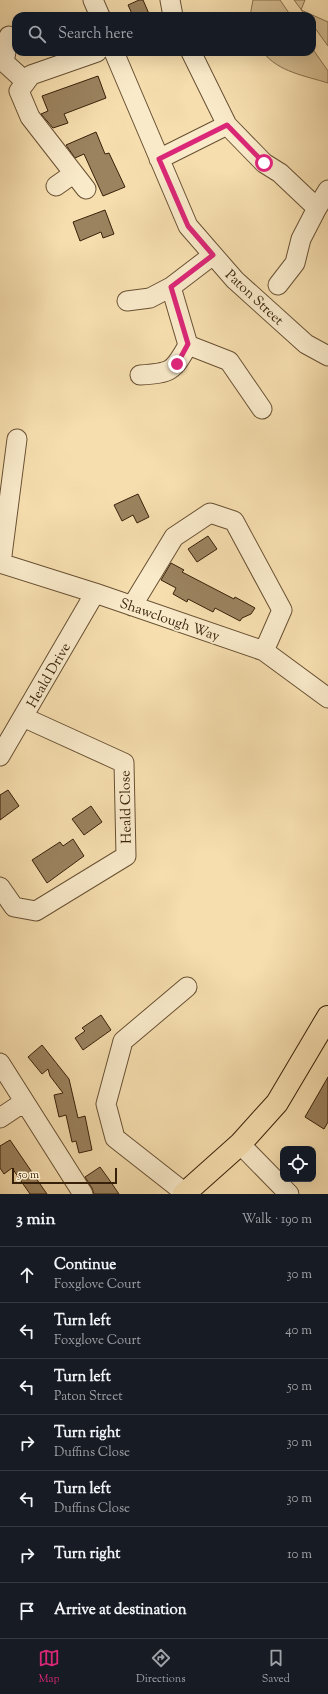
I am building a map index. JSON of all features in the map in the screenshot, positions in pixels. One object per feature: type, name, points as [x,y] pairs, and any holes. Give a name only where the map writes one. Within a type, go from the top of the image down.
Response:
[{"type":"main road","points":[[185,1193],[240,1144],[277,1103],[328,1017]]},
{"type":"street","points":[[93,0],[98,12]]},
{"type":"street","points":[[170,0],[172,12]]},
{"type":"street","points":[[9,36],[4,62],[26,82]]},
{"type":"street","points":[[86,56],[31,75],[19,91],[30,117],[86,189]]},
{"type":"street","name":"Paton Street","points":[[116,56],[188,226],[235,280],[306,344],[328,356]]},
{"type":"street","points":[[193,56],[227,125],[264,163],[280,173],[316,208]]},
{"type":"street","points":[[159,159],[227,125]]},
{"type":"street","points":[[56,186],[74,174]]},
{"type":"street","points":[[278,285],[295,263],[301,239],[316,208],[328,190]]},
{"type":"street","points":[[127,301],[150,298],[171,287],[213,255]]},
{"type":"street","points":[[140,375],[162,374],[177,364],[188,344],[171,287]]},
{"type":"street","points":[[188,344],[229,361],[262,409]]},
{"type":"street","points":[[1,563],[17,439]]},
{"type":"street","points":[[132,606],[174,537],[210,513],[234,521],[282,610],[264,651]]},
{"type":"street","name":"Shawclough Way","points":[[1,563],[95,593],[264,651],[328,698]]},
{"type":"street","name":"Heald Drive","points":[[0,756],[95,593]]},
{"type":"street","name":"Heald Close","points":[[0,887],[14,907],[36,911],[126,856],[124,763],[23,717]]},
{"type":"street","points":[[185,1193],[115,1138],[106,1104],[123,1041],[187,987]]},
{"type":"street","points":[[0,1063],[83,1194]]},
{"type":"street","points":[[0,1118],[24,1102]]},
{"type":"street","points":[[240,1144],[289,1194]]},
{"type":"shaded area","points":[[253,0],[280,0],[288,12],[251,12]]},
{"type":"shaded area","points":[[294,0],[305,0],[301,10]]},
{"type":"shaded area","points":[[316,16],[328,22],[328,46],[316,30]]},
{"type":"shaded area","points":[[316,54],[328,71],[328,83],[284,69],[266,56],[316,56]]},
{"type":"building","points":[[139,0],[143,0],[148,12],[131,12],[128,5]]},
{"type":"building","points":[[98,76],[106,98],[64,114],[68,123],[53,128],[41,114],[48,111],[42,96]]},
{"type":"building","points":[[96,132],[105,154],[109,153],[125,187],[103,196],[84,154],[75,158],[66,145]]},
{"type":"building","points":[[105,210],[114,234],[103,238],[101,232],[80,241],[73,222]]},
{"type":"building","points":[[138,494],[149,517],[137,523],[133,515],[122,521],[114,505]]},
{"type":"building","points":[[208,536],[217,549],[197,562],[188,549]]},
{"type":"building","points":[[171,563],[184,570],[182,572],[234,599],[235,597],[255,608],[251,614],[242,618],[240,621],[215,608],[213,612],[188,599],[187,602],[173,594],[176,588],[161,580]]},
{"type":"building","points":[[8,790],[19,806],[0,820],[0,795]]},
{"type":"building","points":[[91,806],[102,822],[84,835],[72,819]]},
{"type":"building","points":[[73,839],[84,856],[47,883],[32,860],[60,842],[63,846]]},
{"type":"building","points":[[101,1015],[111,1030],[83,1050],[75,1038],[85,1031],[82,1028]]},
{"type":"building","points":[[42,1045],[69,1079],[78,1118],[85,1116],[92,1150],[79,1153],[76,1141],[72,1142],[66,1115],[59,1117],[54,1095],[63,1093],[50,1076],[48,1069],[42,1074],[28,1057]]},
{"type":"building","points":[[328,1077],[328,1122],[324,1129],[305,1117]]},
{"type":"building","points":[[10,1140],[47,1194],[30,1194],[12,1168],[4,1174],[0,1168],[0,1146]]},
{"type":"building","points":[[100,1167],[119,1194],[94,1194],[85,1177]]},
{"type":"route","points":[[177,364],[188,344],[171,287],[213,255],[188,226],[159,159],[227,125],[264,163]]}]
